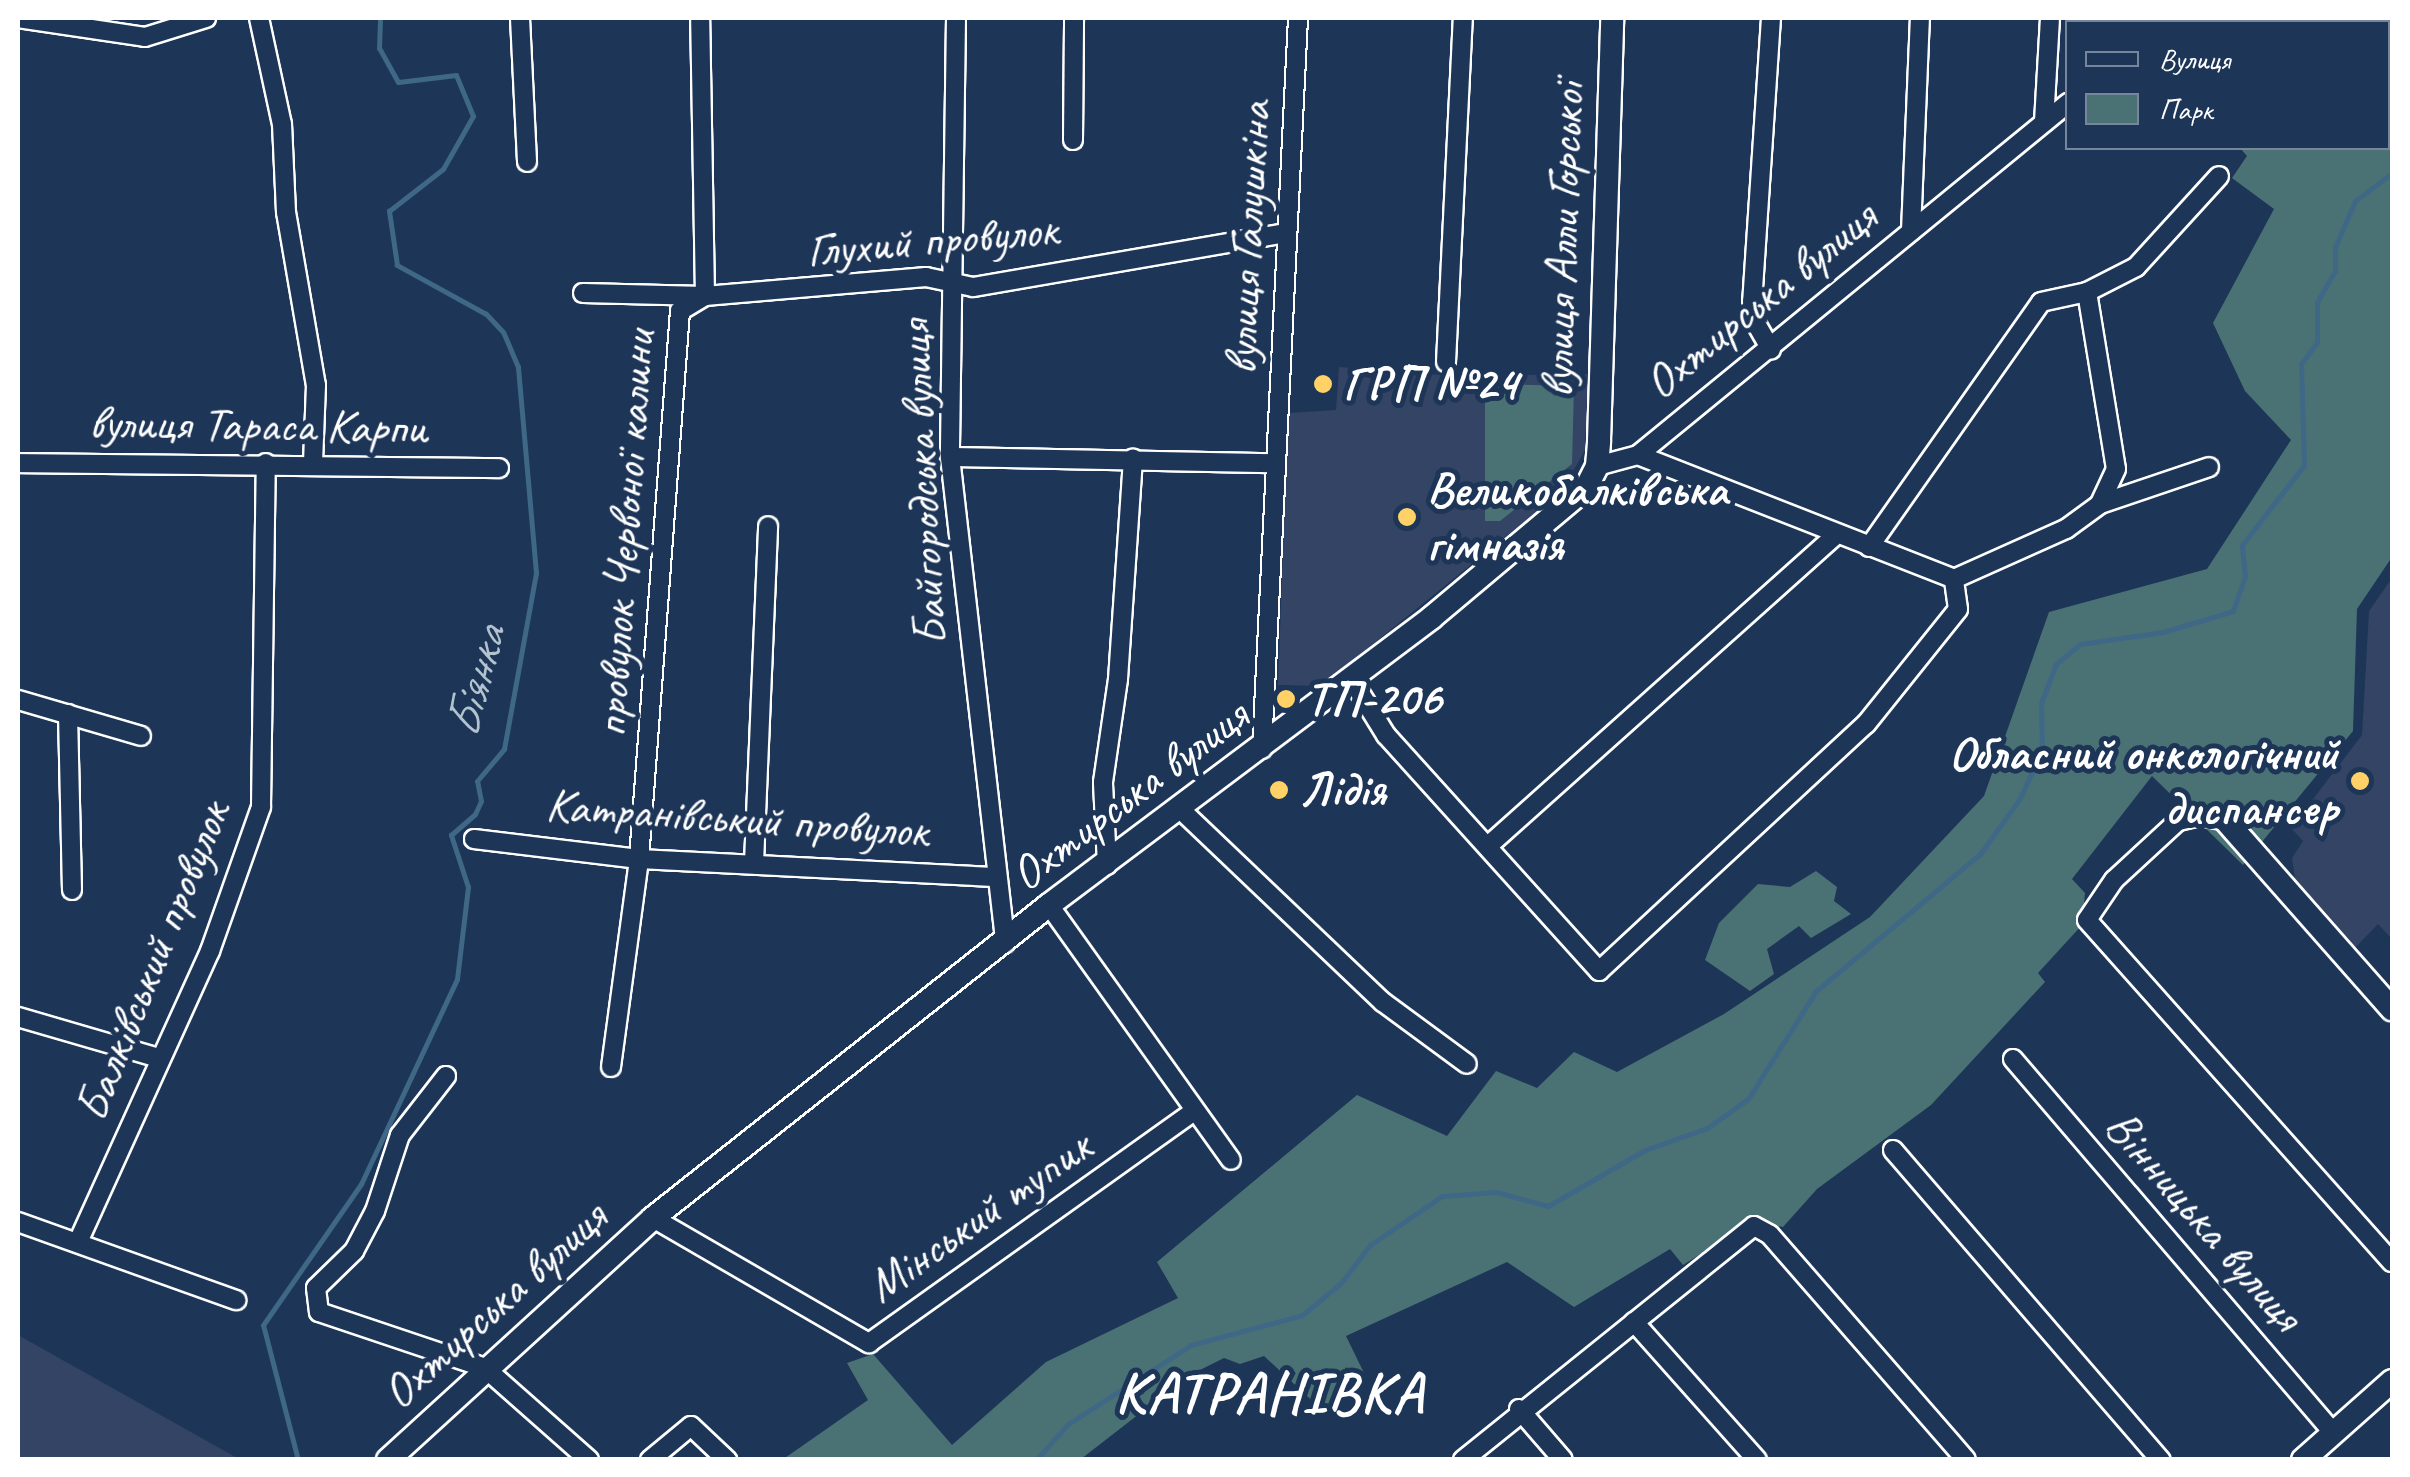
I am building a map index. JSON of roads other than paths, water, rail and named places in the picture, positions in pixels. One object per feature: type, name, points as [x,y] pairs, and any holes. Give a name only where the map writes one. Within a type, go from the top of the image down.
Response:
[{"type":"street","points":[[18,18],[145,37],[206,18]]},
{"type":"street","points":[[259,18],[282,124],[286,212],[316,385],[312,464]]},
{"type":"street","points":[[520,18],[528,162]]},
{"type":"street","name":"провулок Червоної калини","points":[[611,1067],[639,859],[680,311],[705,296],[700,18]]},
{"type":"street","name":"Байгородська вулиця","points":[[956,18],[950,457],[994,878],[1005,943]]},
{"type":"street","points":[[1073,140],[1074,18]]},
{"type":"street","name":"вулиця Галушкіна","points":[[1262,749],[1298,18]]},
{"type":"street","points":[[1446,362],[1462,18]]},
{"type":"street","name":"вулиця Алли Горської","points":[[1598,466],[1612,18]]},
{"type":"street","points":[[1770,18],[1752,300],[1754,320],[1771,350]]},
{"type":"street","points":[[1911,231],[1920,18]]},
{"type":"street","points":[[2044,122],[2050,18]]},
{"type":"street","name":"Охтирська вулиця","points":[[388,1460],[484,1368],[653,1218],[1050,905],[1352,680],[1586,488],[1598,466],[1638,455],[1771,350],[2065,105]]},
{"type":"street","points":[[1869,547],[2040,302],[2087,292],[2136,266],[2219,176]]},
{"type":"street","name":"Глухий провулок","points":[[582,293],[705,296],[926,277],[973,287],[1286,233]]},
{"type":"street","points":[[2087,292],[2116,468],[2100,504]]},
{"type":"street","points":[[1638,455],[1833,537],[1954,579],[2066,529],[2100,504],[2209,467]]},
{"type":"street","points":[[950,457],[1276,463]]},
{"type":"street","points":[[1108,865],[1103,782],[1118,679],[1133,460]]},
{"type":"street","name":"вулиця Тараса Карпи","points":[[18,462],[498,468]]},
{"type":"street","name":"Балківський провулок","points":[[78,1242],[210,951],[261,806],[266,463]]},
{"type":"street","points":[[754,863],[768,526]]},
{"type":"street","points":[[1488,846],[1833,537]]},
{"type":"street","points":[[1352,680],[1386,735],[1599,971],[1866,724],[1958,610],[1954,579]]},
{"type":"street","points":[[18,700],[141,736]]},
{"type":"street","points":[[68,714],[72,890]]},
{"type":"street","points":[[1180,809],[1383,1002],[1467,1064]]},
{"type":"street","points":[[2392,1010],[2226,822],[2200,816],[2178,822],[2114,880],[2087,920],[2392,1262]]},
{"type":"street","name":"Катранівський провулок","points":[[474,839],[639,859],[994,878]]},
{"type":"street","points":[[1050,905],[1192,1113],[1231,1160]]},
{"type":"street","points":[[18,1017],[159,1058]]},
{"type":"street","name":"Вінницька вулиця","points":[[2013,1059],[2333,1432]]},
{"type":"street","points":[[446,1076],[400,1135],[375,1211],[354,1250],[316,1288],[319,1312],[484,1368],[589,1460]]},
{"type":"street","name":"Мінський тупик","points":[[653,1218],[869,1344],[1192,1113]]},
{"type":"street","points":[[1893,1150],[2160,1460]]},
{"type":"street","points":[[18,1222],[236,1300]]},
{"type":"street","points":[[1463,1460],[1519,1409],[1754,1226],[1770,1234],[1966,1460]]},
{"type":"street","points":[[1634,1322],[1757,1460]]},
{"type":"street","points":[[2303,1460],[2392,1381]]},
{"type":"street","points":[[1519,1409],[1563,1460]]},
{"type":"street","points":[[650,1460],[692,1426],[727,1460]]},
{"type":"waterway","name":"Біянка","points":[[298,1460],[263,1325],[361,1184],[457,979],[468,887],[451,835],[475,814],[481,801],[477,781],[504,749],[536,573],[518,367],[503,332],[486,314],[397,265],[389,211],[443,169],[473,116],[456,75],[398,82],[379,48],[380,18]]},
{"type":"waterway","points":[[1036,1460],[1068,1424],[1191,1345],[1302,1315],[1341,1283],[1370,1245],[1442,1196],[1496,1192],[1548,1206],[1645,1150],[1707,1128],[1748,1099],[1816,991],[1980,854],[2019,800],[2042,751],[2041,703],[2056,664],[2080,644],[2163,632],[2233,611],[2245,576],[2242,545],[2304,465],[2301,364],[2317,342],[2317,302],[2335,271],[2335,247],[2355,201],[2392,173]]},
{"type":"place","name":"ГРП №24","points":[[1323,384]]},
{"type":"place","name":"Великобалківська гімназія","points":[[1407,517]]},
{"type":"place","name":"ТП-206","points":[[1286,699]]},
{"type":"place","name":"Обласний онкологічний диспансер","points":[[2360,781]]},
{"type":"place","name":"Лідія","points":[[1279,790]]},
{"type":"district","name":"КАТРАНІВКА","points":[[1270,1393]]}]
